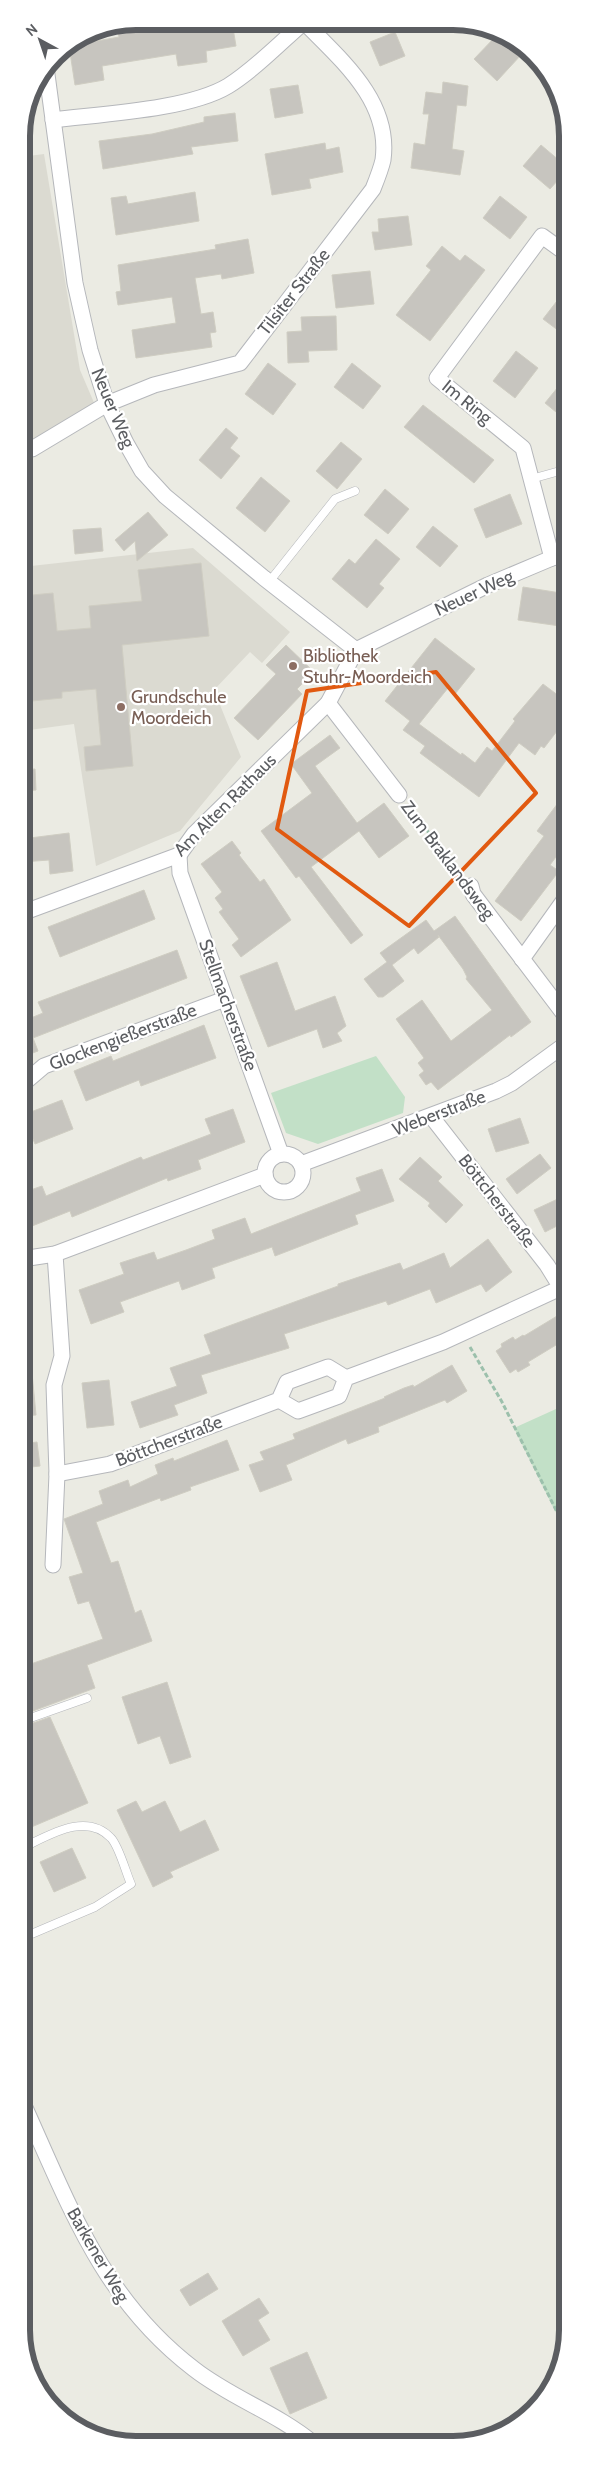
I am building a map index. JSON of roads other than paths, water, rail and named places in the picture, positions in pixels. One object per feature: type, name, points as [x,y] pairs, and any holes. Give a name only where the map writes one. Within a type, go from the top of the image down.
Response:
[{"type":"street","points":[[53,120],[133,110],[193,99],[213,93],[229,85],[294,30]]},
{"type":"street","name":"Tilsiter Straße","points":[[30,449],[107,404],[154,386],[240,363],[374,189],[384,147],[376,110],[367,91],[312,30]]},
{"type":"street","name":"Neuer Weg","points":[[47,78],[75,283],[90,350],[107,404],[142,471],[165,496],[269,582],[356,650],[488,585],[559,556]]},
{"type":"street","name":"Im Ring","points":[[552,558],[523,448],[438,378],[542,236],[559,248]]},
{"type":"street","points":[[328,703],[356,650]]},
{"type":"street","name":"Zum Braklandsweg","points":[[328,703],[399,795]]},
{"type":"street","name":"Am Alten Rathaus","points":[[30,910],[179,855],[194,834],[328,703]]},
{"type":"street","name":"Stellmacherstraße","points":[[179,855],[180,873],[281,1154]]},
{"type":"street","name":"Zum Braklandsweg","points":[[471,886],[473,894],[559,1008]]},
{"type":"street","points":[[522,959],[559,907]]},
{"type":"street","name":"Glockengießerstraße","points":[[30,1078],[44,1066],[225,999]]},
{"type":"street","name":"Weberstraße","points":[[301,1164],[431,1116],[512,1083],[559,1048]]},
{"type":"street","name":"Böttcherstraße","points":[[431,1116],[559,1281]]},
{"type":"street","points":[[281,1154],[296,1158],[301,1164],[302,1180],[297,1187],[290,1191],[282,1192],[274,1189],[268,1183],[265,1175],[266,1166],[272,1158],[281,1154]]},
{"type":"street","points":[[30,1258],[55,1254],[265,1175]]},
{"type":"street","points":[[53,1565],[57,1474],[54,1385],[62,1356],[55,1254]]},
{"type":"street","name":"Böttcherstraße","points":[[346,1378],[462,1333],[559,1288]]},
{"type":"street","points":[[328,1367],[346,1378],[339,1396],[298,1411],[279,1400],[287,1382],[328,1367]]},
{"type":"street","name":"Böttcherstraße","points":[[57,1474],[110,1464],[279,1400]]},
{"type":"street","name":"Barkener Weg","points":[[30,2119],[78,2224],[106,2275],[130,2309],[164,2344],[194,2370],[220,2388],[289,2425],[304,2436]]},
{"type":"lane","points":[[531,479],[559,472]]},
{"type":"lane","points":[[269,582],[335,499],[355,492]]},
{"type":"lane","points":[[30,1718],[86,1698]]},
{"type":"lane","points":[[30,1844],[69,1827],[84,1826],[99,1830],[112,1838],[131,1884],[95,1907],[30,1935]]},
{"type":"place","name":"Bibliothek Stuhr-Moordeich","points":[[293,666]]},
{"type":"place","name":"Grundschule Moordeich","points":[[121,707]]}]
